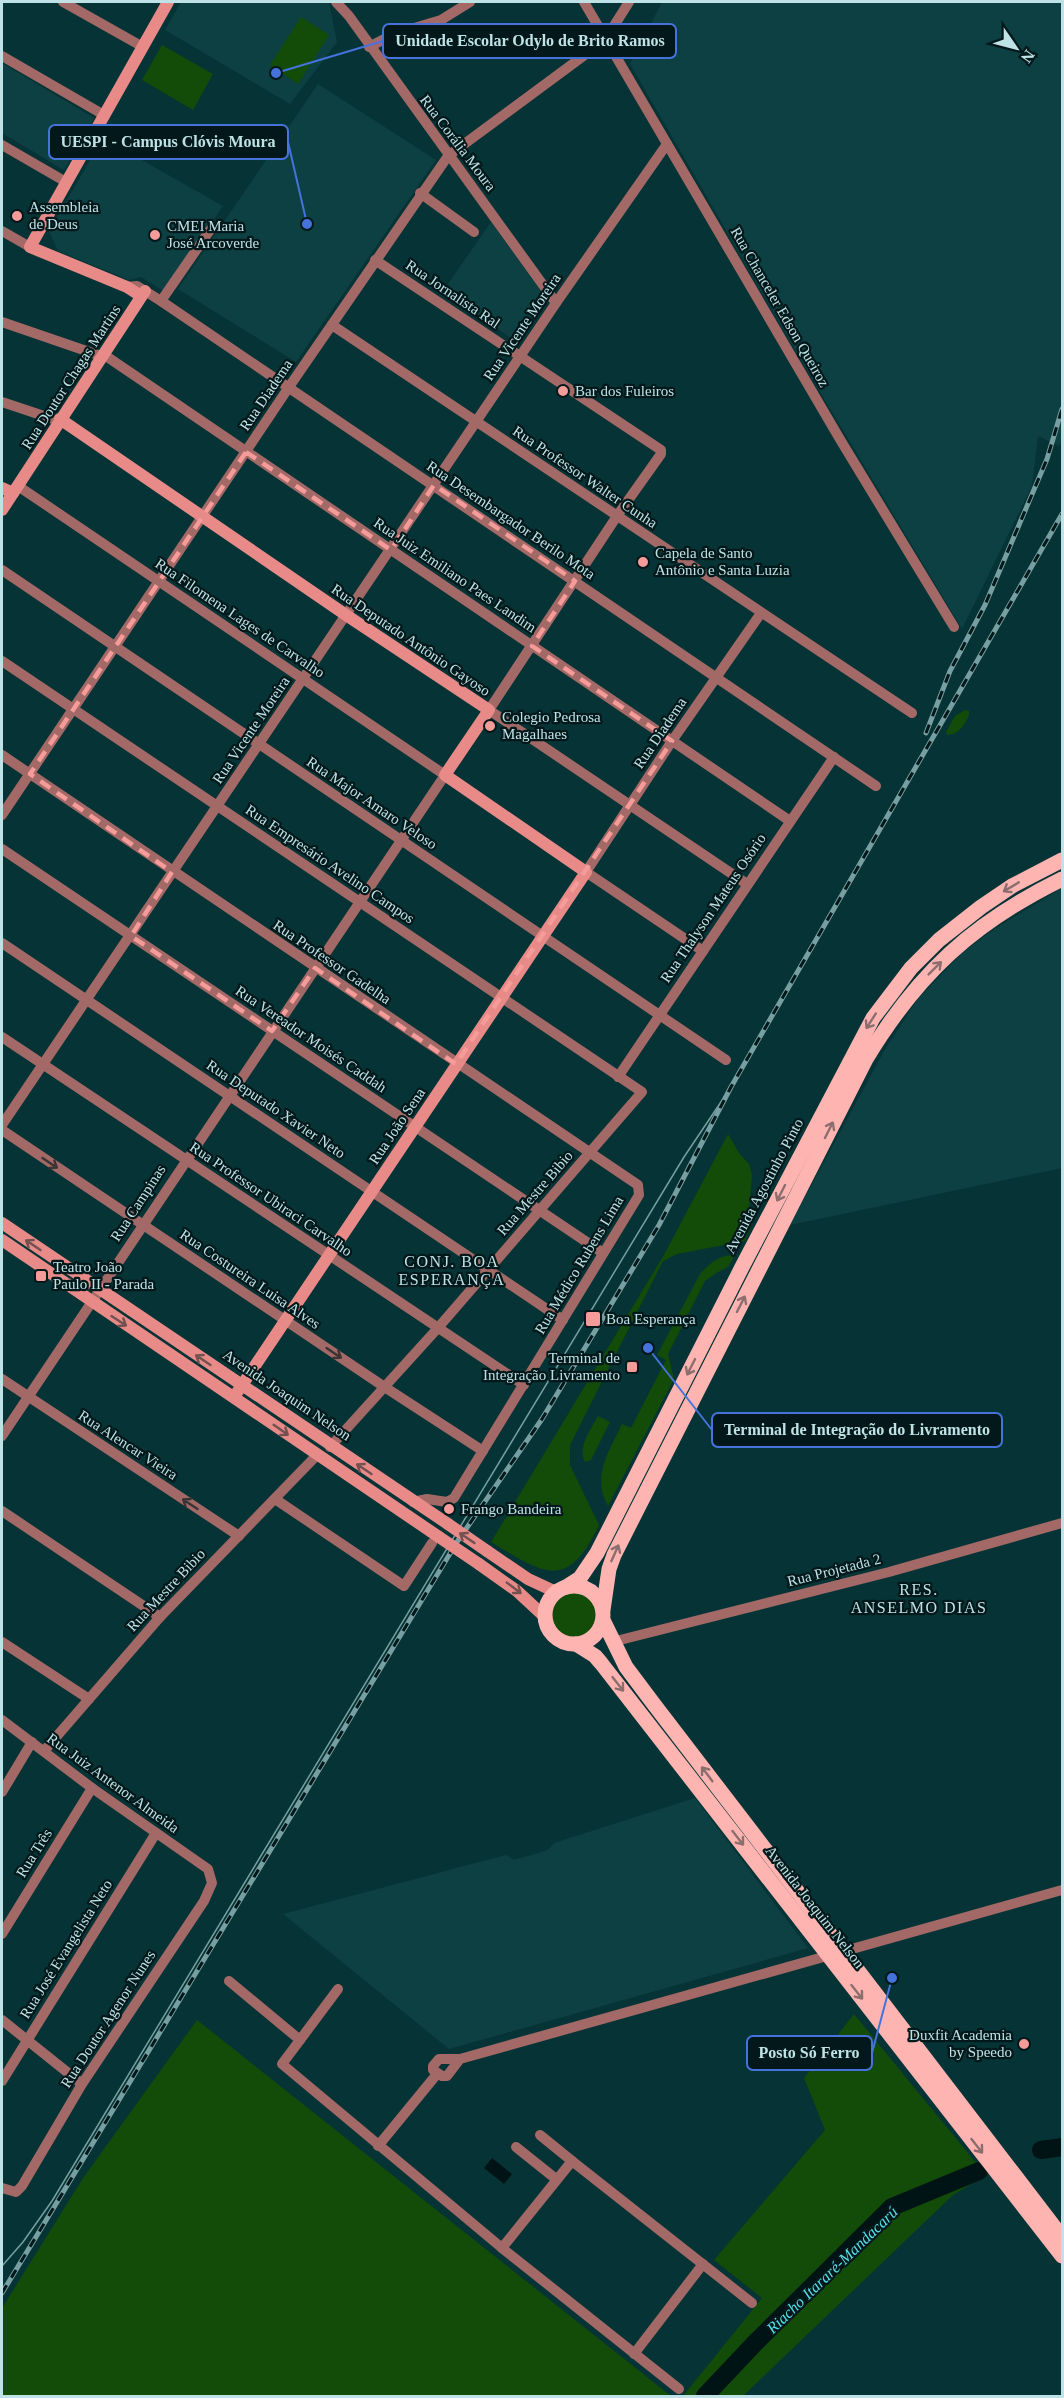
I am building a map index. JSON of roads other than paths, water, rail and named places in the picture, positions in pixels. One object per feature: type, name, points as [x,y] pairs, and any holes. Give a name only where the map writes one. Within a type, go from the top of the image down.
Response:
[{"type":"main road","name":"Avenida Agostinho Pinto","points":[[561,1589],[580,1578],[602,1545],[740,1271],[873,1017],[910,968],[939,940],[1012,886],[1062,860]]},
{"type":"main road","name":"Avenida Agostinho Pinto","points":[[603,1615],[609,1569],[614,1555],[855,1080],[888,1023],[910,993],[954,948],[990,921],[1062,879]]},
{"type":"main road","points":[[575,1586],[593,1593],[603,1615],[594,1637],[576,1644],[558,1640],[547,1626],[545,1617],[550,1599],[561,1589],[575,1586]]},
{"type":"main road","name":"Avenida Joaquim Nelson","points":[[603,1615],[612,1642],[626,1667],[837,1954],[1031,2206],[1055,2233],[1062,2256]]},
{"type":"main road","name":"Avenida Joaquim Nelson","points":[[576,1644],[595,1656],[602,1664],[837,1954]]},
{"type":"street","points":[[63,2],[143,47]]},
{"type":"street","points":[[2,231],[30,247],[168,2]]},
{"type":"street","name":"Rua Corália Moura","points":[[336,2],[349,16],[369,47],[556,303]]},
{"type":"street","points":[[369,47],[394,34],[441,20],[470,2]]},
{"type":"street","name":"Rua Chanceler Edson Queiroz","points":[[584,2],[841,441],[954,627]]},
{"type":"street","points":[[605,40],[629,2]]},
{"type":"street","name":"Rua Diadema","points":[[2,815],[420,193],[448,156],[605,40]]},
{"type":"street","points":[[2,56],[104,115]]},
{"type":"street","name":"Rua Vicente Moreira","points":[[2,1125],[556,303],[667,144]]},
{"type":"street","points":[[2,145],[66,182]]},
{"type":"street","points":[[420,193],[474,232]]},
{"type":"street","points":[[41,225],[42,246],[51,256]]},
{"type":"street","points":[[161,302],[210,230]]},
{"type":"street","name":"Rua Desembargador Berilo Mota","points":[[30,247],[161,302],[876,786]]},
{"type":"street","name":"Rua Jornalista Ral","points":[[375,260],[661,450],[662,454],[617,516]]},
{"type":"street","name":"Rua Doutor Chagas Martins","points":[[2,510],[11,489],[60,420],[143,293]]},
{"type":"street","name":"Rua Juiz Emiliano Paes Landim","points":[[2,322],[102,355],[790,821]]},
{"type":"street","name":"Rua Professor Walter Cunha","points":[[332,325],[912,713]]},
{"type":"street","name":"Rua Deputado Antônio Gayoso","points":[[2,402],[60,420],[747,884]]},
{"type":"street","name":"Rua Filomena Lages de Carvalho","points":[[11,489],[159,581],[445,775]]},
{"type":"street","points":[[617,516],[445,775],[703,951]]},
{"type":"street","name":"Rua Major Amaro Veloso","points":[[2,570],[726,1060]]},
{"type":"street","name":"Rua Diadema","points":[[586,872],[672,741],[761,613]]},
{"type":"street","name":"Rua Empresário Avelino Campos","points":[[2,661],[642,1092]]},
{"type":"street","name":"Rua Professor Gadelha","points":[[2,755],[638,1185],[639,1195]]},
{"type":"street","name":"Rua Thalyson Mateus Osório","points":[[618,1077],[834,757]]},
{"type":"street","name":"Rua Campinas","points":[[2,1436],[445,775]]},
{"type":"street","name":"Rua Vereador Moisés Caddah","points":[[2,849],[603,1253]]},
{"type":"street","name":"Rua João Sena","points":[[234,1397],[586,872]]},
{"type":"street","name":"Rua Deputado Xavier Neto","points":[[2,943],[563,1320]]},
{"type":"street","name":"Rua Professor Ubiraci Carvalho","points":[[2,1036],[436,1329],[524,1385]]},
{"type":"street","name":"Rua Mestre Bibio","points":[[330,1447],[642,1092]]},
{"type":"street","name":"Rua Costureira Luisa Alves","points":[[2,1130],[483,1451]]},
{"type":"street","name":"Rua Médico Rubens Lima","points":[[413,1502],[427,1499],[447,1502],[454,1498],[639,1195]]},
{"type":"street","name":"Avenida Joaquim Nelson","points":[[2,1223],[528,1579],[561,1589]]},
{"type":"street","name":"Avenida Joaquim Nelson","points":[[2,1240],[90,1302],[234,1397],[435,1540],[479,1564],[517,1591],[545,1617]]},
{"type":"street","name":"Rua Alencar Vieira","points":[[2,1379],[239,1536]]},
{"type":"street","name":"Rua Mestre Bibio","points":[[44,1751],[160,1617],[317,1455]]},
{"type":"street","points":[[275,1499],[404,1586],[435,1540]]},
{"type":"street","points":[[2,1511],[160,1617]]},
{"type":"street","name":"Rua Projetada 2","points":[[612,1642],[889,1572],[1062,1523]]},
{"type":"street","points":[[2,1642],[89,1699]]},
{"type":"street","name":"Rua Juiz Antenor Almeida","points":[[2,1720],[92,1788],[208,1869]]},
{"type":"street","points":[[2,1792],[32,1742]]},
{"type":"street","name":"Rua Três","points":[[2,1934],[92,1788]]},
{"type":"street","name":"Rua José Evangelista Neto","points":[[2,2081],[156,1833]]},
{"type":"street","name":"Rua Doutor Agenor Nunes","points":[[2,2188],[16,2192],[22,2186],[82,2084],[204,1901],[212,1883],[208,1869]]},
{"type":"street","points":[[378,2146],[437,2074],[433,2066],[439,2059],[460,2059],[1062,1890]]},
{"type":"street","points":[[229,1981],[300,2040]]},
{"type":"street","points":[[338,1989],[282,2064],[502,2248],[679,2389]]},
{"type":"street","points":[[2,2020],[82,2084]]},
{"type":"street","points":[[540,2135],[752,2303]]},
{"type":"street","points":[[516,2147],[556,2180]]},
{"type":"street","points":[[502,2248],[572,2161]]},
{"type":"street","points":[[634,2354],[703,2264]]},
{"type":"waterway","name":"Riacho Itararé-Mandacarú","points":[[1041,2150],[1062,2147]]},
{"type":"waterway","name":"Riacho Itararé-Mandacarú","points":[[705,2396],[892,2207],[979,2171]]},
{"type":"tram line","points":[[2,2266],[23,2242],[52,2201],[684,1157],[731,1087]]},
{"type":"railway","points":[[926,733],[950,671],[985,605],[1047,459],[1062,409]]},
{"type":"railway","points":[[2,2293],[457,1542],[542,1419],[659,1225],[731,1087],[1062,514]]},
{"type":"place","name":"Unidade Escolar Odylo de Brito Ramos","points":[[276,73]]},
{"type":"place","name":"Assembleia de Deus","points":[[17,216]]},
{"type":"place","name":"UESPI - Campus Clóvis Moura","points":[[307,224]]},
{"type":"place","name":"CMEI Maria José Arcoverde","points":[[155,235]]},
{"type":"place","name":"Bar dos Fuleiros","points":[[563,391]]},
{"type":"place","name":"Capela de Santo Antônio e Santa Luzia","points":[[643,562]]},
{"type":"place","name":"Colegio Pedrosa Magalhaes","points":[[490,726]]},
{"type":"place","name":"Teatro João Paulo II - Parada","points":[[41,1276]]},
{"type":"place","name":"Boa Esperança","points":[[593,1319]]},
{"type":"place","name":"Terminal de Integração do Livramento","points":[[648,1348]]},
{"type":"place","name":"Terminal de Integração Livramento","points":[[632,1367]]},
{"type":"place","name":"Frango Bandeira","points":[[449,1509]]},
{"type":"place","name":"Posto Só Ferro","points":[[892,1978]]},
{"type":"place","name":"Duxfit Academia by Speedo","points":[[1024,2044]]},
{"type":"district","name":"CONJ. BOA ESPERANÇA","points":[[452,1270]]},
{"type":"district","name":"RES. ANSELMO DIAS","points":[[919,1598]]}]
